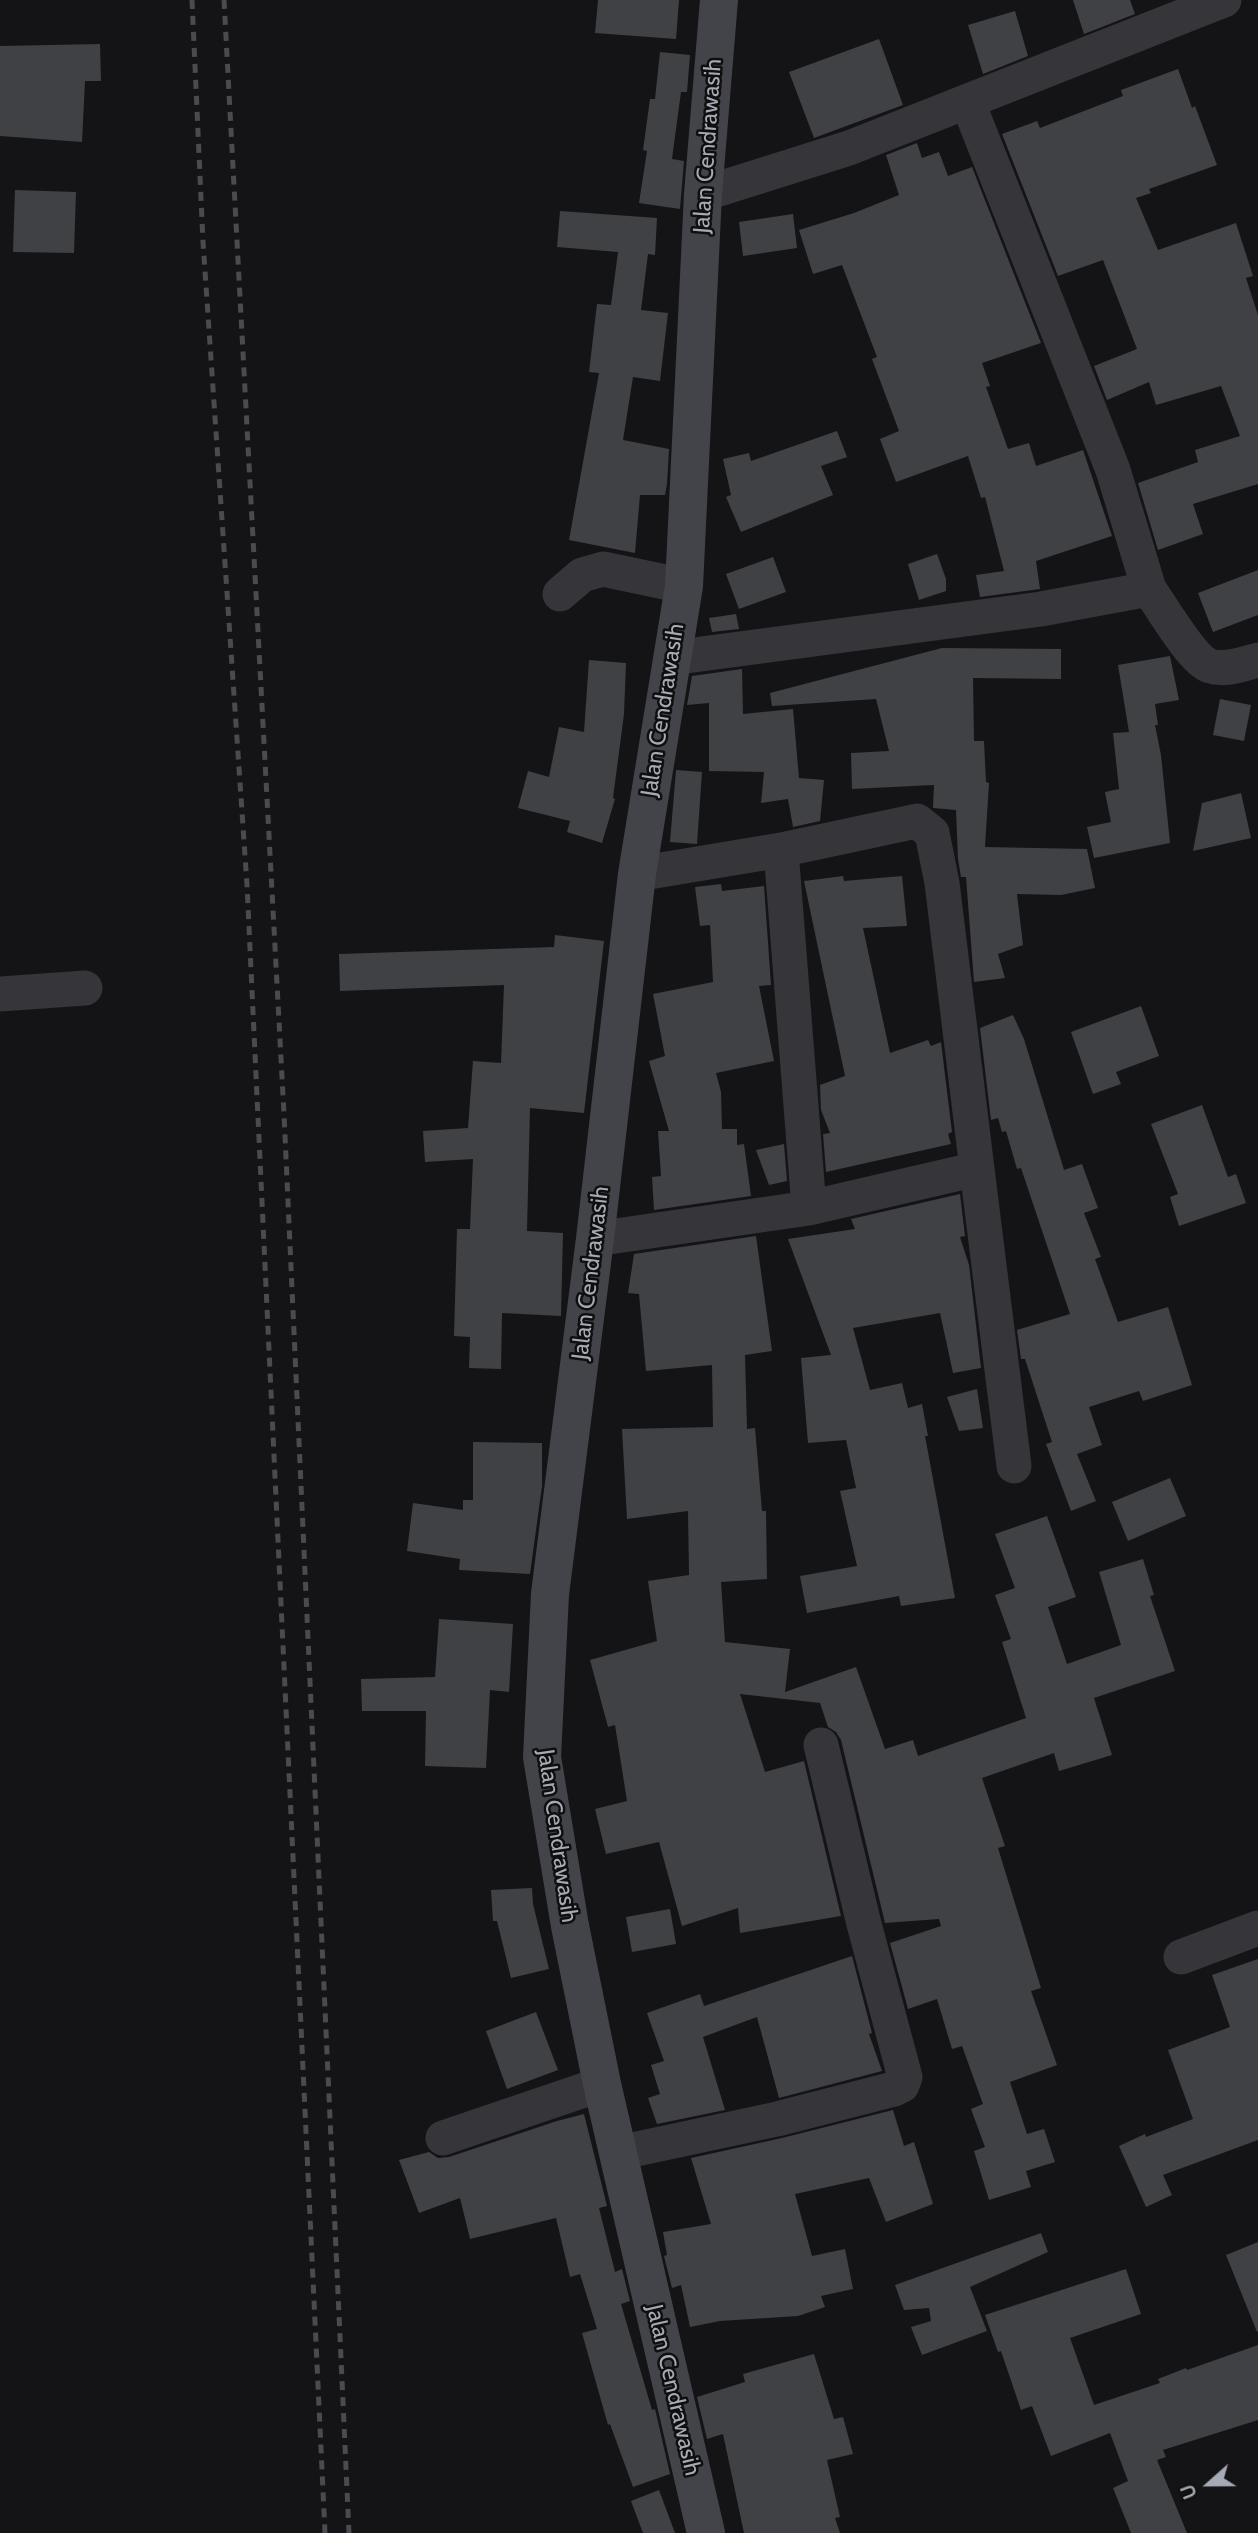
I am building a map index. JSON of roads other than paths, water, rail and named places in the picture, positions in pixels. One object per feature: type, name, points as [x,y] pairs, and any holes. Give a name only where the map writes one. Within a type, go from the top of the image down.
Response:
[{"type":"main road","name":"Jalan Cendrawasih","points":[[706,2533],[602,2084],[570,1926],[542,1757],[550,1594],[596,1239],[638,874],[684,586],[703,194],[719,0]]},
{"type":"street","points":[[703,194],[849,148],[1224,0]]},
{"type":"street","points":[[968,103],[1112,470],[1149,589],[1193,653],[1208,666],[1237,666],[1258,660]]},
{"type":"street","points":[[560,594],[582,575],[603,569],[684,586]]},
{"type":"street","points":[[671,658],[1041,609],[1149,589]]},
{"type":"street","points":[[638,874],[781,850],[917,821],[932,833],[942,883],[1014,1466]]},
{"type":"street","points":[[781,850],[809,1208]]},
{"type":"street","points":[[0,993],[85,988]]},
{"type":"street","points":[[596,1239],[809,1208],[977,1169]]},
{"type":"street","points":[[618,2153],[777,2119],[902,2085],[905,2077],[864,1924],[821,1745]]},
{"type":"street","points":[[1181,1957],[1258,1928]]},
{"type":"street","points":[[443,2138],[602,2084]]},
{"type":"railway","points":[[192,0],[203,242],[247,885],[325,2533]]},
{"type":"railway","points":[[224,0],[284,1114],[349,2533]]}]
